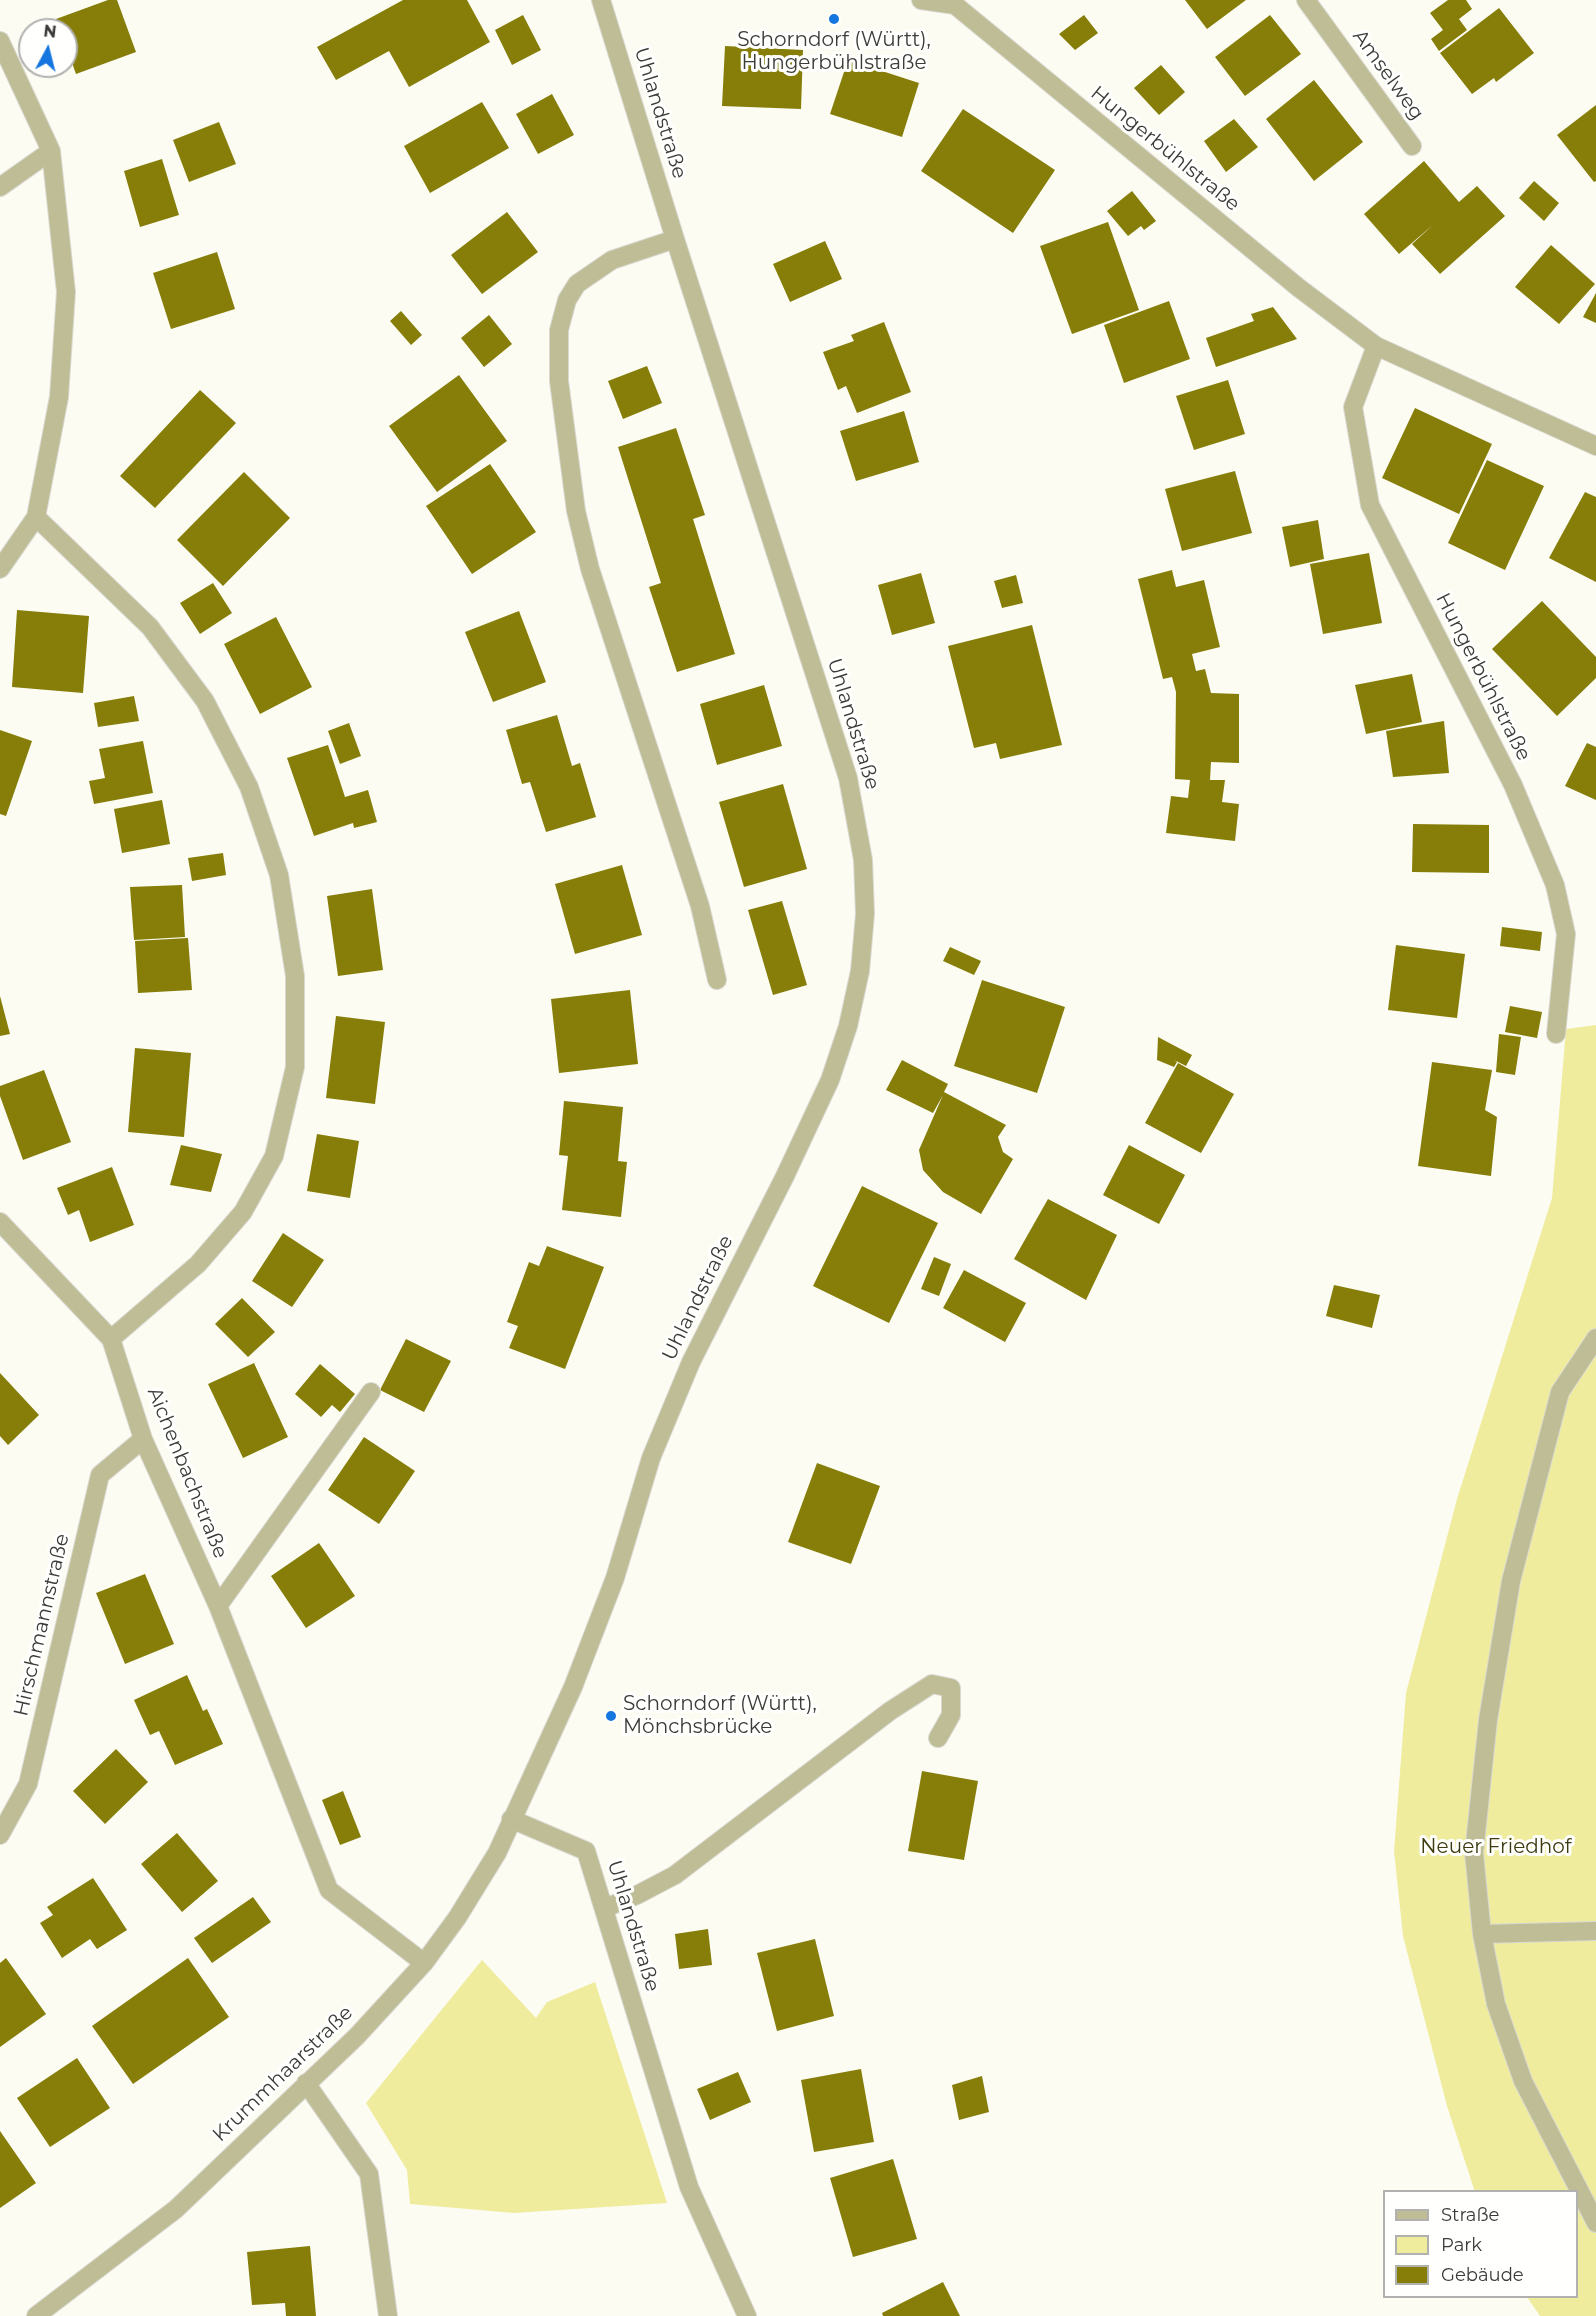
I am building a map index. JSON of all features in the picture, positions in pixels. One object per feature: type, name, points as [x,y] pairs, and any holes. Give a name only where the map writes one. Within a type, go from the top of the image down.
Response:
[{"type":"street","name":"Uhlandstraße","points":[[600,0],[848,778],[863,860],[865,914],[860,971],[848,1026],[830,1080],[785,1176],[691,1362],[651,1458],[615,1578],[573,1687],[511,1820],[586,1851],[689,2187],[747,2316]]},
{"type":"street","name":"Hungerbühlstraße","points":[[921,0],[956,3],[1299,288],[1376,346],[1596,446]]},
{"type":"street","name":"Amselweg","points":[[1306,0],[1412,146]]},
{"type":"street","points":[[0,41],[51,151],[66,292],[59,397],[36,518],[0,569]]},
{"type":"street","points":[[0,187],[51,151]]},
{"type":"street","points":[[675,239],[612,260],[577,284],[567,300],[559,330],[559,381],[576,512],[590,569],[700,906],[717,980]]},
{"type":"street","name":"Hungerbühlstraße","points":[[1376,346],[1353,407],[1370,505],[1513,785],[1555,885],[1566,934],[1556,1034]]},
{"type":"street","points":[[36,518],[150,627],[205,700],[249,787],[279,875],[294,976],[294,1067],[274,1156],[243,1212],[198,1264],[111,1339]]},
{"type":"street","name":"Aichenbachstraße","points":[[0,1222],[111,1339],[143,1438],[218,1606],[329,1890],[424,1963]]},
{"type":"street","points":[[1596,1338],[1560,1392],[1511,1581],[1488,1720],[1474,1853],[1482,1934],[1496,2004],[1522,2081],[1596,2223]]},
{"type":"street","name":"Aichenbachstraße","points":[[218,1606],[371,1392]]},
{"type":"street","name":"Hirschmannstraße","points":[[0,1835],[28,1784],[100,1475],[143,1438]]},
{"type":"street","points":[[605,1908],[637,1896],[675,1875],[890,1711],[932,1684],[951,1688],[951,1715],[938,1738]]},
{"type":"street","name":"Krummhaarstraße","points":[[36,2316],[176,2210],[357,2036],[424,1963],[463,1909],[497,1852],[511,1820]]},
{"type":"street","points":[[1482,1934],[1596,1930]]},
{"type":"street","points":[[306,2083],[369,2175],[388,2316]]},
{"type":"green space","name":"Neuer Friedhof","points":[[1596,1025],[1596,2316],[1540,2316],[1528,2298],[1578,2298],[1578,2190],[1474,2190],[1447,2106],[1403,1936],[1394,1851],[1406,1693],[1457,1499],[1552,1198],[1566,1029]]},
{"type":"green space","points":[[482,1960],[536,2018],[547,2002],[595,1982],[667,2203],[514,2213],[410,2204],[407,2170],[366,2103]]},
{"type":"building","points":[[108,0],[117,0],[136,52],[78,73],[78,18],[59,18]]},
{"type":"building","points":[[403,0],[467,0],[490,42],[409,87],[389,51],[336,80],[317,47]]},
{"type":"building","points":[[1185,0],[1246,0],[1207,29]]},
{"type":"building","points":[[1448,0],[1466,0],[1472,9],[1459,19],[1467,30],[1439,51],[1431,39],[1443,30],[1430,13]]},
{"type":"building","points":[[1499,8],[1534,53],[1496,82],[1494,78],[1472,94],[1440,53]]},
{"type":"building","points":[[523,15],[541,50],[512,65],[495,30]]},
{"type":"building","points":[[1084,15],[1098,33],[1075,50],[1059,34]]},
{"type":"building","points":[[1270,15],[1301,54],[1245,96],[1215,57]]},
{"type":"building","points":[[725,46],[803,50],[801,109],[722,106]]},
{"type":"building","points":[[848,60],[919,83],[902,137],[830,114]]},
{"type":"building","points":[[1161,65],[1185,92],[1159,115],[1134,88]]},
{"type":"building","points":[[1314,80],[1363,142],[1314,181],[1266,119]]},
{"type":"building","points":[[552,94],[574,135],[538,154],[516,114]]},
{"type":"building","points":[[482,102],[509,148],[430,193],[404,146]]},
{"type":"building","points":[[1596,105],[1596,181],[1594,182],[1557,135]]},
{"type":"building","points":[[963,109],[1055,170],[1013,233],[921,171]]},
{"type":"building","points":[[1234,119],[1258,147],[1226,172],[1204,141]]},
{"type":"building","points":[[219,122],[236,164],[189,182],[173,140]]},
{"type":"building","points":[[162,159],[179,215],[140,227],[124,171]]},
{"type":"building","points":[[1424,161],[1459,202],[1477,186],[1505,216],[1440,274],[1412,244],[1434,224],[1399,254],[1364,214]]},
{"type":"building","points":[[1534,181],[1559,203],[1544,221],[1519,198]]},
{"type":"building","points":[[1132,191],[1156,221],[1144,230],[1141,226],[1128,236],[1107,211]]},
{"type":"building","points":[[507,212],[538,252],[482,294],[451,255]]},
{"type":"building","points":[[1108,222],[1139,310],[1072,334],[1040,246]]},
{"type":"building","points":[[825,241],[842,279],[790,302],[773,264]]},
{"type":"building","points":[[1551,245],[1595,284],[1559,324],[1515,287]]},
{"type":"building","points":[[217,252],[235,309],[171,329],[153,273]]},
{"type":"building","points":[[1596,293],[1596,323],[1583,317]]},
{"type":"building","points":[[1169,301],[1190,359],[1124,383],[1104,325]]},
{"type":"building","points":[[1273,307],[1297,339],[1216,367],[1206,338],[1254,321],[1251,314]]},
{"type":"building","points":[[401,311],[422,335],[411,345],[390,321]]},
{"type":"building","points":[[489,315],[512,344],[484,367],[461,338]]},
{"type":"building","points":[[884,322],[911,392],[857,413],[846,386],[838,390],[823,352],[854,341],[851,335]]},
{"type":"building","points":[[647,366],[662,403],[623,419],[608,381]]},
{"type":"building","points":[[459,375],[507,441],[437,492],[389,426]]},
{"type":"building","points":[[1228,380],[1245,434],[1194,450],[1176,396]]},
{"type":"building","points":[[200,390],[236,423],[155,508],[120,476]]},
{"type":"building","points":[[1415,408],[1492,444],[1459,514],[1382,478]]},
{"type":"building","points":[[904,411],[919,462],[856,481],[840,431]]},
{"type":"building","points":[[676,428],[705,515],[693,519],[735,654],[677,672],[649,587],[661,583],[618,447]]},
{"type":"building","points":[[1487,460],[1544,486],[1505,570],[1448,543]]},
{"type":"building","points":[[490,464],[536,532],[472,574],[426,506]]},
{"type":"building","points":[[1235,471],[1252,533],[1182,551],[1165,489]]},
{"type":"building","points":[[244,472],[290,518],[223,586],[177,540]]},
{"type":"building","points":[[1585,492],[1596,497],[1596,582],[1549,558]]},
{"type":"building","points":[[1318,520],[1324,559],[1290,567],[1282,527]]},
{"type":"building","points":[[1369,553],[1382,623],[1323,634],[1310,564]]},
{"type":"building","points":[[1172,570],[1176,587],[1204,580],[1220,647],[1192,654],[1196,671],[1205,669],[1211,693],[1239,694],[1239,763],[1211,762],[1210,780],[1225,780],[1222,802],[1239,804],[1235,841],[1166,833],[1171,796],[1188,798],[1190,780],[1175,779],[1176,692],[1172,677],[1163,679],[1138,579]]},
{"type":"building","points":[[921,573],[935,623],[892,635],[878,585]]},
{"type":"building","points":[[1016,575],[1023,603],[1002,608],[994,581]]},
{"type":"building","points":[[213,583],[232,613],[200,634],[180,603]]},
{"type":"building","points":[[1542,601],[1596,657],[1596,678],[1557,716],[1492,649]]},
{"type":"building","points":[[17,610],[89,616],[83,693],[12,687]]},
{"type":"building","points":[[519,611],[546,682],[493,702],[465,632]]},
{"type":"building","points":[[276,617],[312,687],[260,714],[224,644]]},
{"type":"building","points":[[1032,625],[1062,745],[1000,759],[996,743],[974,748],[948,646]]},
{"type":"building","points":[[1412,674],[1422,722],[1366,734],[1355,685]]},
{"type":"building","points":[[764,685],[782,746],[717,765],[700,704]]},
{"type":"building","points":[[134,696],[139,721],[98,727],[94,703]]},
{"type":"building","points":[[557,715],[572,766],[580,763],[596,817],[546,832],[530,782],[522,784],[506,730]]},
{"type":"building","points":[[1444,721],[1449,773],[1393,777],[1386,731]]},
{"type":"building","points":[[349,723],[361,756],[340,764],[328,731]]},
{"type":"building","points":[[0,730],[32,741],[6,816],[0,814]]},
{"type":"building","points":[[143,741],[153,793],[94,804],[89,781],[105,778],[99,749]]},
{"type":"building","points":[[1587,743],[1596,747],[1596,800],[1565,786]]},
{"type":"building","points":[[328,745],[345,797],[368,790],[377,822],[354,828],[353,823],[314,836],[287,758]]},
{"type":"building","points":[[783,784],[807,869],[744,887],[719,802]]},
{"type":"building","points":[[162,800],[170,844],[122,853],[114,809]]},
{"type":"building","points":[[1413,824],[1489,825],[1489,873],[1412,872]]},
{"type":"building","points":[[223,853],[226,875],[192,881],[188,858]]},
{"type":"building","points":[[622,865],[642,935],[575,954],[555,884]]},
{"type":"building","points":[[182,885],[185,937],[134,940],[130,887]]},
{"type":"building","points":[[372,889],[383,970],[338,976],[327,896]]},
{"type":"building","points":[[782,901],[807,985],[773,995],[748,910]]},
{"type":"building","points":[[1502,927],[1542,932],[1540,951],[1500,946]]},
{"type":"building","points":[[188,938],[192,990],[138,993],[135,941]]},
{"type":"building","points":[[1396,945],[1465,954],[1457,1018],[1388,1010]]},
{"type":"building","points":[[950,947],[981,961],[974,975],[943,961]]},
{"type":"building","points":[[982,980],[1065,1007],[1037,1093],[954,1066]]},
{"type":"building","points":[[630,990],[638,1064],[559,1073],[551,999]]},
{"type":"building","points":[[0,996],[10,1034],[0,1036]]},
{"type":"building","points":[[1510,1006],[1542,1012],[1537,1038],[1505,1032]]},
{"type":"building","points":[[336,1016],[385,1022],[375,1104],[326,1098]]},
{"type":"building","points":[[1499,1034],[1521,1037],[1515,1075],[1496,1072]]},
{"type":"building","points":[[1158,1037],[1192,1055],[1186,1066],[1174,1060],[1177,1062],[1174,1067],[1157,1060]]},
{"type":"building","points":[[135,1048],[191,1053],[184,1137],[128,1132]]},
{"type":"building","points":[[902,1060],[948,1084],[944,1092],[1006,1125],[998,1137],[1003,1152],[1013,1159],[981,1214],[943,1192],[923,1170],[919,1150],[943,1095],[933,1113],[886,1090]]},
{"type":"building","points":[[1432,1062],[1492,1070],[1485,1110],[1497,1117],[1491,1176],[1418,1166]]},
{"type":"building","points":[[1178,1063],[1234,1094],[1201,1153],[1145,1123]]},
{"type":"building","points":[[44,1070],[71,1142],[23,1160],[0,1096],[0,1086]]},
{"type":"building","points":[[564,1101],[623,1107],[618,1161],[627,1162],[621,1217],[562,1210],[568,1156],[559,1155]]},
{"type":"building","points":[[317,1134],[359,1141],[350,1198],[307,1191]]},
{"type":"building","points":[[181,1145],[222,1154],[211,1192],[170,1185]]},
{"type":"building","points":[[1129,1145],[1185,1175],[1159,1224],[1103,1195]]},
{"type":"building","points":[[112,1167],[134,1225],[90,1242],[79,1210],[68,1215],[57,1188]]},
{"type":"building","points":[[862,1186],[938,1223],[889,1323],[813,1286]]},
{"type":"building","points":[[1048,1199],[1117,1235],[1086,1300],[1014,1259]]},
{"type":"building","points":[[283,1233],[324,1260],[292,1307],[252,1281]]},
{"type":"building","points":[[547,1246],[604,1267],[565,1369],[509,1348],[518,1326],[507,1322],[529,1262],[539,1266]]},
{"type":"building","points":[[934,1257],[951,1264],[939,1296],[921,1289]]},
{"type":"building","points":[[964,1270],[1026,1303],[1005,1342],[943,1308]]},
{"type":"building","points":[[1334,1285],[1380,1295],[1372,1328],[1326,1316]]},
{"type":"building","points":[[242,1298],[275,1332],[248,1357],[215,1324]]},
{"type":"building","points":[[406,1339],[451,1361],[424,1412],[380,1390]]},
{"type":"building","points":[[254,1363],[288,1437],[243,1458],[208,1384]]},
{"type":"building","points":[[320,1364],[355,1394],[340,1412],[332,1405],[321,1417],[295,1394]]},
{"type":"building","points":[[0,1373],[39,1415],[8,1445],[0,1436]]},
{"type":"building","points":[[364,1437],[415,1471],[379,1524],[328,1490]]},
{"type":"building","points":[[817,1463],[880,1486],[851,1564],[788,1542]]},
{"type":"building","points":[[319,1543],[355,1596],[306,1628],[271,1576]]},
{"type":"building","points":[[145,1574],[174,1644],[125,1664],[96,1593]]},
{"type":"building","points":[[187,1675],[203,1711],[207,1709],[223,1744],[175,1765],[159,1731],[150,1735],[134,1700]]},
{"type":"building","points":[[116,1749],[148,1782],[105,1824],[73,1791]]},
{"type":"building","points":[[922,1771],[978,1781],[964,1860],[908,1851]]},
{"type":"building","points":[[343,1791],[361,1837],[340,1845],[322,1800]]},
{"type":"building","points":[[177,1833],[218,1881],[182,1912],[141,1864]]},
{"type":"building","points":[[93,1878],[127,1930],[97,1949],[90,1939],[62,1958],[40,1923],[53,1915],[47,1907]]},
{"type":"building","points":[[253,1897],[271,1922],[212,1963],[194,1938]]},
{"type":"building","points":[[708,1929],[712,1965],[679,1969],[675,1934]]},
{"type":"building","points":[[815,1939],[834,2016],[777,2031],[757,1953]]},
{"type":"building","points":[[6,1958],[46,2014],[0,2047],[0,1963]]},
{"type":"building","points":[[188,1958],[229,2017],[133,2084],[92,2026]]},
{"type":"building","points":[[77,2058],[110,2108],[50,2147],[17,2098]]},
{"type":"building","points":[[861,2069],[874,2142],[814,2152],[801,2080]]},
{"type":"building","points":[[738,2072],[751,2102],[710,2120],[697,2089]]},
{"type":"building","points":[[982,2076],[989,2112],[959,2120],[952,2085]]},
{"type":"building","points":[[0,2131],[36,2183],[0,2208]]},
{"type":"building","points":[[893,2159],[917,2239],[853,2257],[830,2178]]},
{"type":"building","points":[[310,2246],[316,2316],[286,2316],[285,2303],[252,2305],[247,2252]]},
{"type":"building","points":[[943,2282],[960,2316],[883,2316],[882,2313]]},
{"type":"place","name":"Schorndorf (Württ), Hungerbühlstraße","points":[[834,19]]},
{"type":"place","name":"Schorndorf (Württ), Mönchsbrücke","points":[[611,1716]]}]
